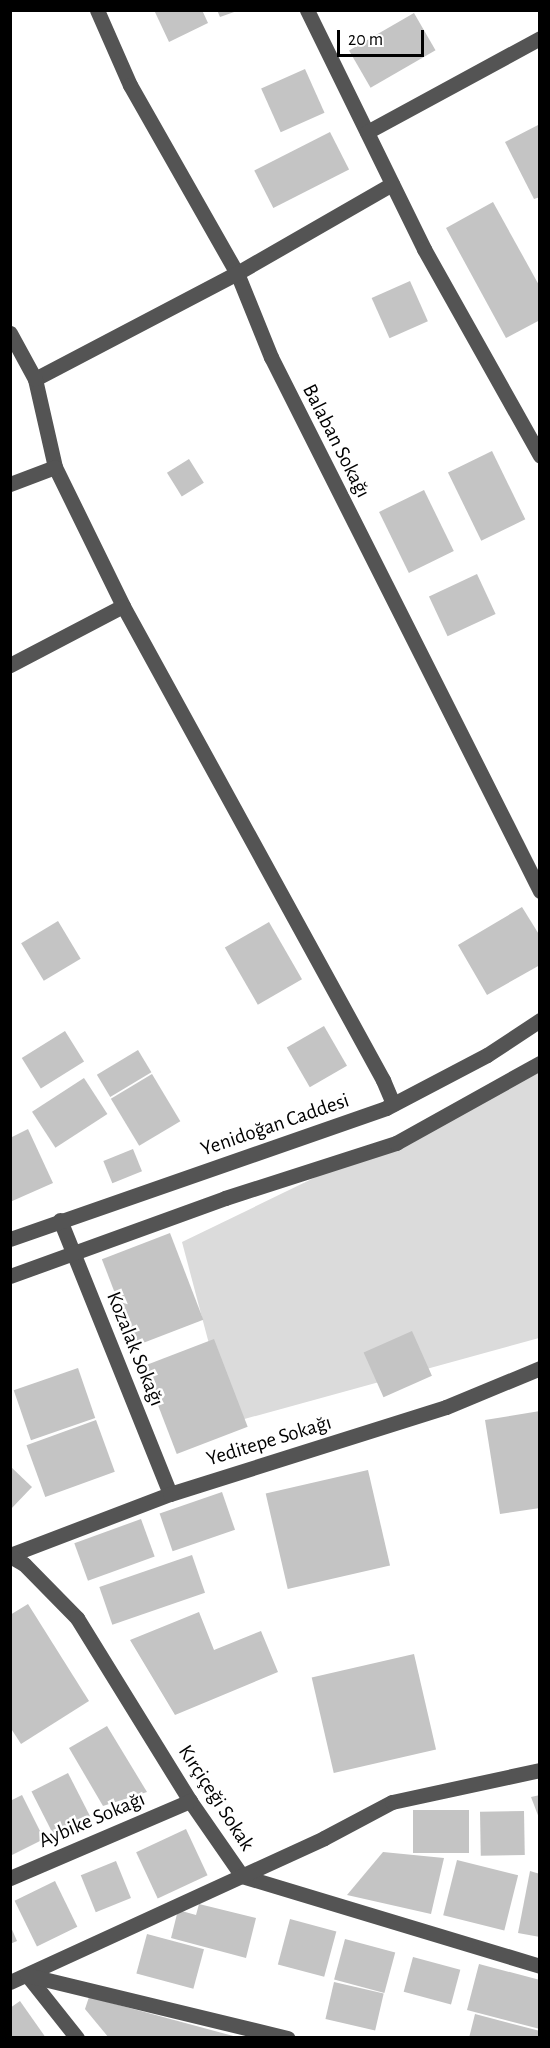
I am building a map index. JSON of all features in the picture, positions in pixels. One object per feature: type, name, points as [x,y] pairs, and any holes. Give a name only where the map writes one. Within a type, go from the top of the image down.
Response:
[{"type":"street","name":"Balaban Sokağı","points":[[97,10],[130,85],[237,273],[271,357],[540,891]]},
{"type":"street","points":[[307,10],[424,249],[540,456]]},
{"type":"street","points":[[367,132],[540,38]]},
{"type":"street","points":[[35,379],[237,273],[393,184]]},
{"type":"street","points":[[10,333],[35,379],[56,467],[123,606],[383,1080],[393,1104]]},
{"type":"street","points":[[10,484],[56,467]]},
{"type":"street","points":[[10,665],[123,606]]},
{"type":"street","name":"Yenidoğan Caddesi","points":[[10,1239],[369,1115],[487,1055],[540,1020]]},
{"type":"street","points":[[10,1276],[225,1198],[396,1143],[540,1063]]},
{"type":"street","name":"Kozalak Sokağı","points":[[60,1220],[170,1494]]},
{"type":"street","name":"Yeditepe Sokağı","points":[[10,1555],[170,1494],[446,1407],[540,1368]]},
{"type":"street","name":"Kırçiçeği Sokak","points":[[10,1555],[24,1564],[77,1618],[190,1801],[242,1876],[540,1966]]},
{"type":"street","points":[[10,1982],[242,1876],[392,1802],[540,1770]]},
{"type":"street","name":"Aybike Sokağı","points":[[10,1878],[190,1801]]},
{"type":"street","points":[[27,1975],[78,2037]]},
{"type":"street","points":[[27,1975],[287,2037]]},
{"type":"shaded area","points":[[539,1069],[539,1338],[230,1423],[182,1242]]},
{"type":"building","points":[[154,10],[202,10],[208,23],[169,42]]},
{"type":"building","points":[[217,10],[237,10],[237,11],[220,17]]},
{"type":"building","points":[[414,13],[436,50],[371,88],[349,50]]},
{"type":"building","points":[[305,69],[325,113],[281,132],[261,89]]},
{"type":"building","points":[[540,124],[540,197],[534,199],[505,142]]},
{"type":"building","points":[[330,132],[349,169],[273,208],[254,171]]},
{"type":"building","points":[[493,202],[540,287],[540,320],[506,338],[446,228]]},
{"type":"building","points":[[410,281],[428,321],[390,338],[372,298]]},
{"type":"building","points":[[492,451],[525,519],[481,541],[448,472]]},
{"type":"building","points":[[189,459],[204,483],[182,497],[167,473]]},
{"type":"building","points":[[424,490],[454,551],[409,573],[379,512]]},
{"type":"building","points":[[477,574],[496,614],[448,636],[429,596]]},
{"type":"building","points":[[522,907],[540,936],[540,965],[487,995],[458,945]]},
{"type":"building","points":[[58,921],[81,959],[44,981],[21,943]]},
{"type":"building","points":[[269,922],[302,979],[258,1005],[225,948]]},
{"type":"building","points":[[324,1026],[347,1066],[310,1087],[287,1048]]},
{"type":"building","points":[[65,1031],[84,1062],[41,1089],[22,1058]]},
{"type":"building","points":[[138,1050],[151,1072],[110,1097],[97,1075]]},
{"type":"building","points":[[152,1074],[180,1121],[139,1146],[111,1099]]},
{"type":"building","points":[[84,1078],[107,1114],[55,1148],[32,1112]]},
{"type":"building","points":[[28,1129],[53,1183],[10,1202],[10,1138]]},
{"type":"building","points":[[133,1149],[142,1171],[112,1183],[103,1161]]},
{"type":"building","points":[[170,1233],[203,1320],[135,1346],[102,1259]]},
{"type":"building","points":[[412,1331],[432,1376],[384,1397],[364,1353]]},
{"type":"building","points":[[214,1339],[248,1427],[177,1454],[143,1366]]},
{"type":"building","points":[[78,1368],[95,1418],[31,1440],[14,1390]]},
{"type":"building","points":[[540,1411],[540,1508],[500,1514],[485,1420]]},
{"type":"building","points":[[96,1420],[115,1472],[45,1497],[26,1445]]},
{"type":"building","points":[[10,1466],[32,1487],[10,1510]]},
{"type":"building","points":[[368,1470],[390,1565],[288,1589],[266,1494]]},
{"type":"building","points":[[222,1492],[235,1530],[173,1551],[160,1513]]},
{"type":"building","points":[[141,1519],[155,1557],[88,1581],[74,1543]]},
{"type":"building","points":[[192,1555],[205,1593],[112,1625],[99,1587]]},
{"type":"building","points":[[28,1604],[89,1701],[21,1744],[10,1727],[10,1615]]},
{"type":"building","points":[[199,1612],[214,1650],[261,1631],[278,1672],[175,1715],[130,1640]]},
{"type":"building","points":[[414,1654],[436,1749],[334,1773],[312,1678]]},
{"type":"building","points":[[107,1726],[147,1792],[103,1806],[69,1748]]},
{"type":"building","points":[[68,1773],[93,1821],[56,1840],[31,1792]]},
{"type":"building","points":[[22,1795],[44,1839],[10,1856],[10,1801]]},
{"type":"building","points":[[540,1795],[540,1818],[539,1818],[531,1797]]},
{"type":"building","points":[[413,1810],[469,1810],[469,1853],[413,1853]]},
{"type":"building","points":[[524,1811],[525,1855],[481,1856],[480,1812]]},
{"type":"building","points":[[186,1829],[208,1875],[158,1898],[136,1852]]},
{"type":"building","points":[[383,1852],[444,1858],[431,1914],[347,1895]]},
{"type":"building","points":[[457,1860],[518,1875],[504,1931],[443,1915]]},
{"type":"building","points":[[116,1861],[131,1898],[96,1912],[81,1875]]},
{"type":"building","points":[[530,1871],[540,1874],[540,1937],[518,1933]]},
{"type":"building","points":[[55,1881],[77,1927],[37,1947],[15,1901]]},
{"type":"building","points":[[199,1904],[256,1918],[246,1958],[171,1938],[178,1910],[196,1915]]},
{"type":"building","points":[[290,1919],[336,1931],[324,1977],[278,1964]]},
{"type":"building","points":[[10,1925],[17,1941],[10,1944]]},
{"type":"building","points":[[147,1934],[204,1949],[193,1989],[136,1974]]},
{"type":"building","points":[[345,1939],[395,1952],[384,1993],[334,1980]]},
{"type":"building","points":[[413,1957],[460,1970],[451,2004],[404,1992]]},
{"type":"building","points":[[479,1964],[540,1980],[540,2029],[467,2010]]},
{"type":"building","points":[[334,1982],[384,1993],[375,2030],[325,2019]]},
{"type":"building","points":[[89,1997],[237,2038],[109,2038],[85,2009]]},
{"type":"building","points":[[20,2001],[46,2038],[10,2038],[10,2008]]},
{"type":"building","points":[[475,2014],[540,2031],[540,2038],[469,2038]]}]
